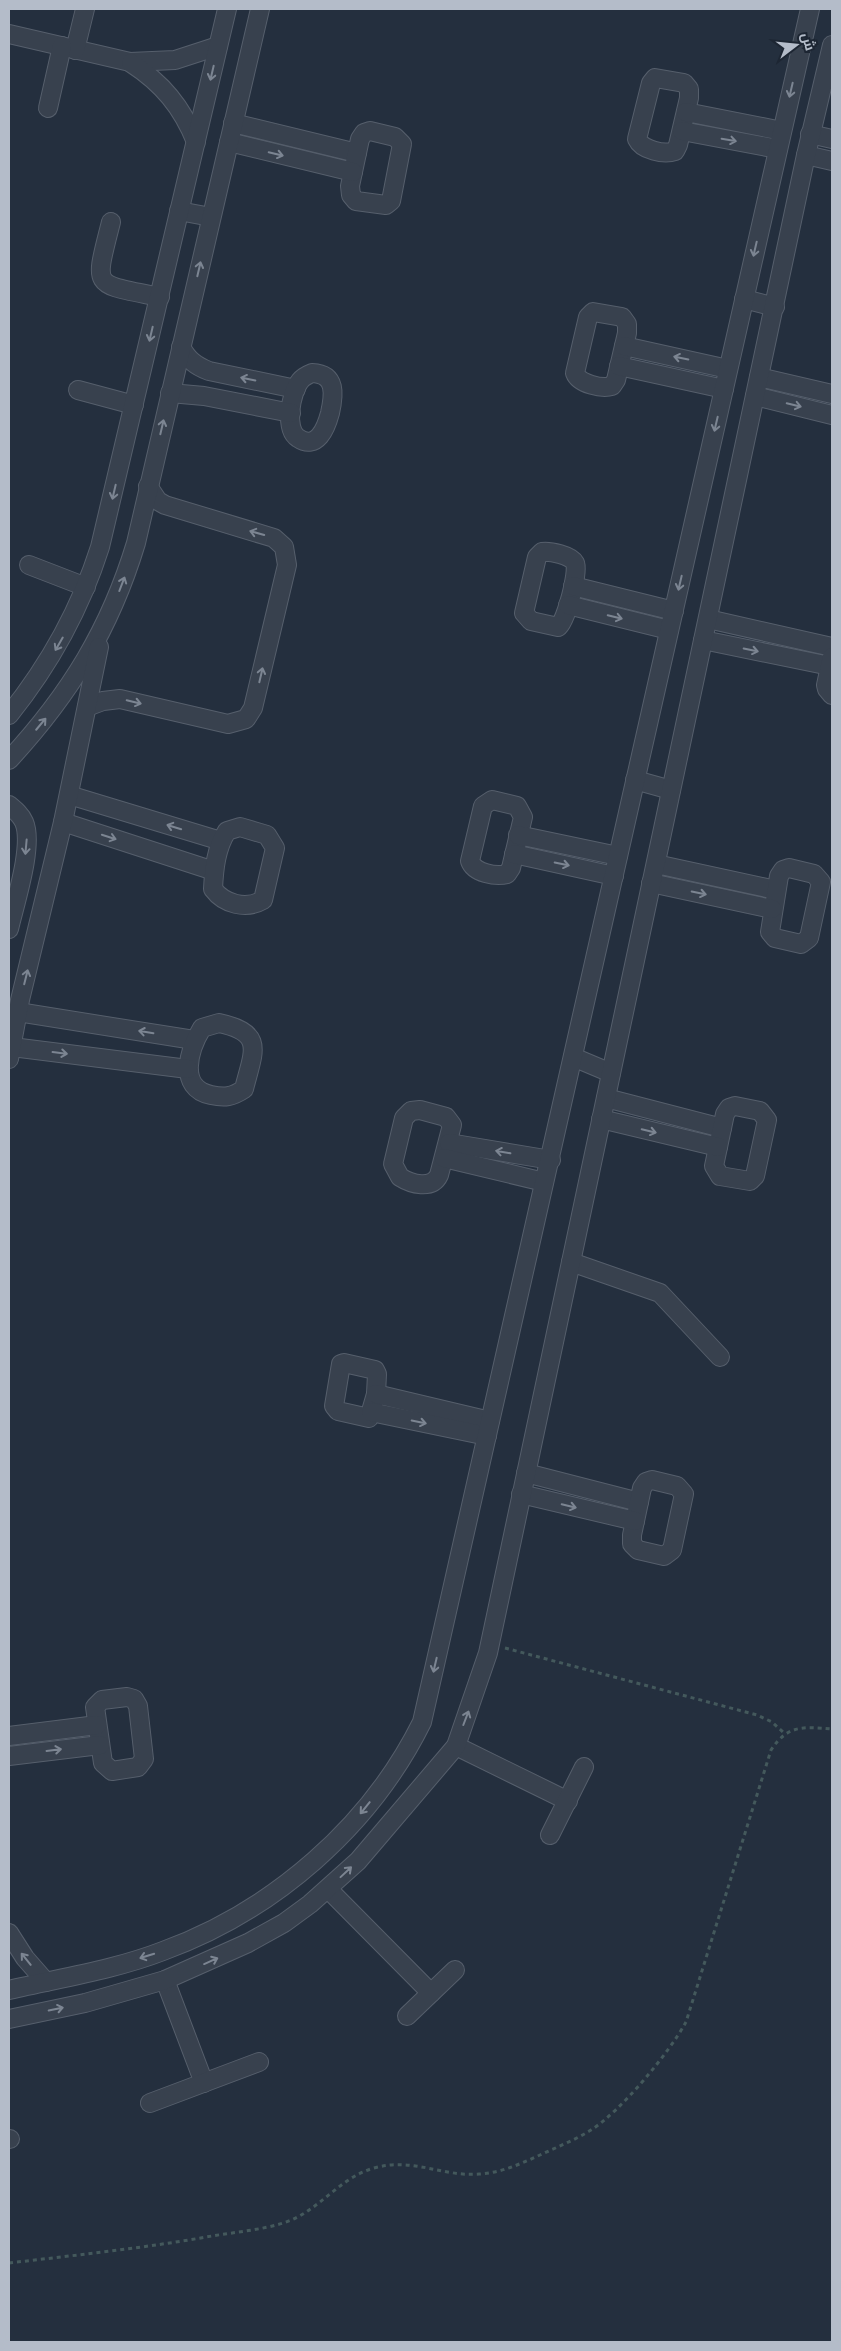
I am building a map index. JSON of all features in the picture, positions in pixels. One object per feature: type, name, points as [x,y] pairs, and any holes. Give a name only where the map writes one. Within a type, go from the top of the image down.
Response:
[{"type":"street","points":[[48,108],[85,9]]},
{"type":"street","points":[[9,715],[50,658],[65,632],[86,587],[100,548],[227,9]]},
{"type":"street","points":[[9,760],[65,693],[102,632],[126,573],[260,9]]},
{"type":"street","points":[[9,1990],[104,1968],[163,1951],[232,1919],[286,1884],[338,1838],[361,1813],[404,1756],[422,1722],[544,1182],[551,1160],[810,9]]},
{"type":"street","points":[[9,34],[130,62],[176,60],[218,46]]},
{"type":"street","points":[[9,2019],[85,2003],[165,1980],[248,1943],[284,1923],[328,1889],[374,1843],[456,1746],[488,1654],[810,134],[832,45]]},
{"type":"street","points":[[130,62],[145,72],[171,96],[181,110],[196,142]]},
{"type":"street","points":[[659,78],[684,83],[690,94],[686,112],[677,149],[672,152],[644,147],[639,142],[637,135],[653,80],[659,78]]},
{"type":"street","points":[[686,112],[782,131]]},
{"type":"street","points":[[233,122],[358,153]]},
{"type":"street","points":[[367,131],[395,136],[401,141],[402,148],[389,204],[382,206],[353,198],[350,190],[353,172],[362,135],[367,131]]},
{"type":"street","points":[[682,131],[778,149]]},
{"type":"street","points":[[810,134],[832,139]]},
{"type":"street","points":[[229,142],[353,172]]},
{"type":"street","points":[[806,155],[832,161]]},
{"type":"street","points":[[179,211],[212,216]]},
{"type":"street","points":[[111,222],[99,269],[103,280],[110,287],[160,297]]},
{"type":"street","points":[[744,299],[774,307]]},
{"type":"street","points":[[597,312],[625,320],[628,328],[619,366],[615,383],[610,386],[582,381],[576,377],[575,369],[591,314],[597,312]]},
{"type":"street","points":[[624,346],[728,369]]},
{"type":"street","points":[[181,347],[187,358],[209,371],[296,389]]},
{"type":"street","points":[[619,366],[724,389]]},
{"type":"street","points":[[312,373],[319,373],[329,380],[334,397],[326,430],[314,440],[303,440],[290,428],[291,414],[296,389],[302,379],[312,373]]},
{"type":"street","points":[[759,377],[832,394]]},
{"type":"street","points":[[78,390],[134,404]]},
{"type":"street","points":[[170,393],[204,396],[291,414]]},
{"type":"street","points":[[755,396],[832,414]]},
{"type":"street","points":[[88,707],[104,701],[120,699],[228,724],[234,724],[246,719],[253,708],[287,565],[284,547],[274,538],[165,506],[148,486]]},
{"type":"street","points":[[546,552],[574,560],[576,568],[572,586],[565,620],[558,626],[531,621],[525,616],[524,609],[539,554],[546,552]]},
{"type":"street","points":[[29,565],[86,587]]},
{"type":"street","points":[[572,586],[674,611]]},
{"type":"street","points":[[568,605],[669,630]]},
{"type":"street","points":[[708,619],[832,647]]},
{"type":"street","points":[[102,632],[63,822],[10,1053],[188,1069]]},
{"type":"street","points":[[703,640],[831,660],[826,685],[832,695]]},
{"type":"street","points":[[635,780],[671,790]]},
{"type":"street","points":[[69,794],[220,841]]},
{"type":"street","points":[[492,800],[520,809],[522,817],[518,835],[510,872],[504,875],[477,870],[471,865],[470,858],[485,803],[492,800]]},
{"type":"street","points":[[9,805],[24,822],[28,845],[9,929]]},
{"type":"street","points":[[63,822],[214,871]]},
{"type":"street","points":[[240,827],[261,832],[273,841],[275,848],[262,900],[256,904],[247,906],[225,901],[213,889],[214,871],[220,841],[227,831],[240,827]]},
{"type":"street","points":[[518,835],[618,856]]},
{"type":"street","points":[[514,854],[614,876]]},
{"type":"street","points":[[656,864],[776,890]]},
{"type":"street","points":[[786,869],[814,874],[820,878],[821,886],[808,941],[801,944],[772,936],[769,928],[772,909],[780,873],[786,869]]},
{"type":"street","points":[[652,883],[772,909]]},
{"type":"street","points":[[18,1012],[194,1040]]},
{"type":"street","points":[[219,1023],[243,1030],[250,1038],[254,1048],[244,1089],[233,1096],[223,1098],[204,1094],[195,1087],[189,1078],[188,1069],[194,1040],[202,1028],[219,1023]]},
{"type":"street","points":[[573,1057],[611,1073]]},
{"type":"street","points":[[606,1098],[722,1128]]},
{"type":"street","points":[[731,1106],[760,1112],[765,1116],[767,1123],[753,1179],[747,1181],[717,1174],[714,1166],[718,1147],[726,1110],[731,1106]]},
{"type":"street","points":[[601,1120],[718,1147]]},
{"type":"street","points":[[544,1182],[447,1150],[551,1160]]},
{"type":"street","points":[[571,1262],[660,1294],[720,1357]]},
{"type":"street","points":[[344,1363],[375,1370],[378,1377],[372,1412],[371,1417],[366,1419],[335,1408],[341,1364],[344,1363]]},
{"type":"street","points":[[376,1394],[489,1429]]},
{"type":"street","points":[[372,1412],[489,1429]]},
{"type":"street","points":[[526,1473],[639,1502]]},
{"type":"street","points":[[649,1481],[677,1486],[683,1490],[684,1498],[670,1553],[664,1556],[635,1548],[632,1540],[635,1521],[644,1485],[649,1481]]},
{"type":"street","points":[[522,1494],[635,1521]]},
{"type":"street","points":[[127,1697],[134,1699],[138,1706],[143,1763],[138,1767],[108,1770],[103,1763],[100,1744],[95,1711],[99,1702],[127,1697]]},
{"type":"street","points":[[9,1736],[97,1725]]},
{"type":"street","points":[[9,1756],[100,1744]]},
{"type":"street","points":[[456,1746],[568,1800]]},
{"type":"street","points":[[550,1835],[584,1767]]},
{"type":"street","points":[[328,1889],[431,1993]]},
{"type":"street","points":[[232,1919],[248,1943]]},
{"type":"street","points":[[9,1933],[25,1958],[46,1982]]},
{"type":"street","points":[[407,2016],[455,1970]]},
{"type":"street","points":[[165,1980],[204,2083]]},
{"type":"street","points":[[150,2103],[259,2062]]},
{"type":"path","points":[[507,1650],[757,1715],[772,1722],[784,1733]]},
{"type":"path","points":[[9,2263],[180,2242],[274,2226],[306,2213],[346,2181],[372,2169],[401,2164],[460,2174],[496,2172],[512,2167],[590,2131],[617,2110],[673,2042],[686,2022],[771,1750],[784,1733],[800,1728],[832,1729]]}]
